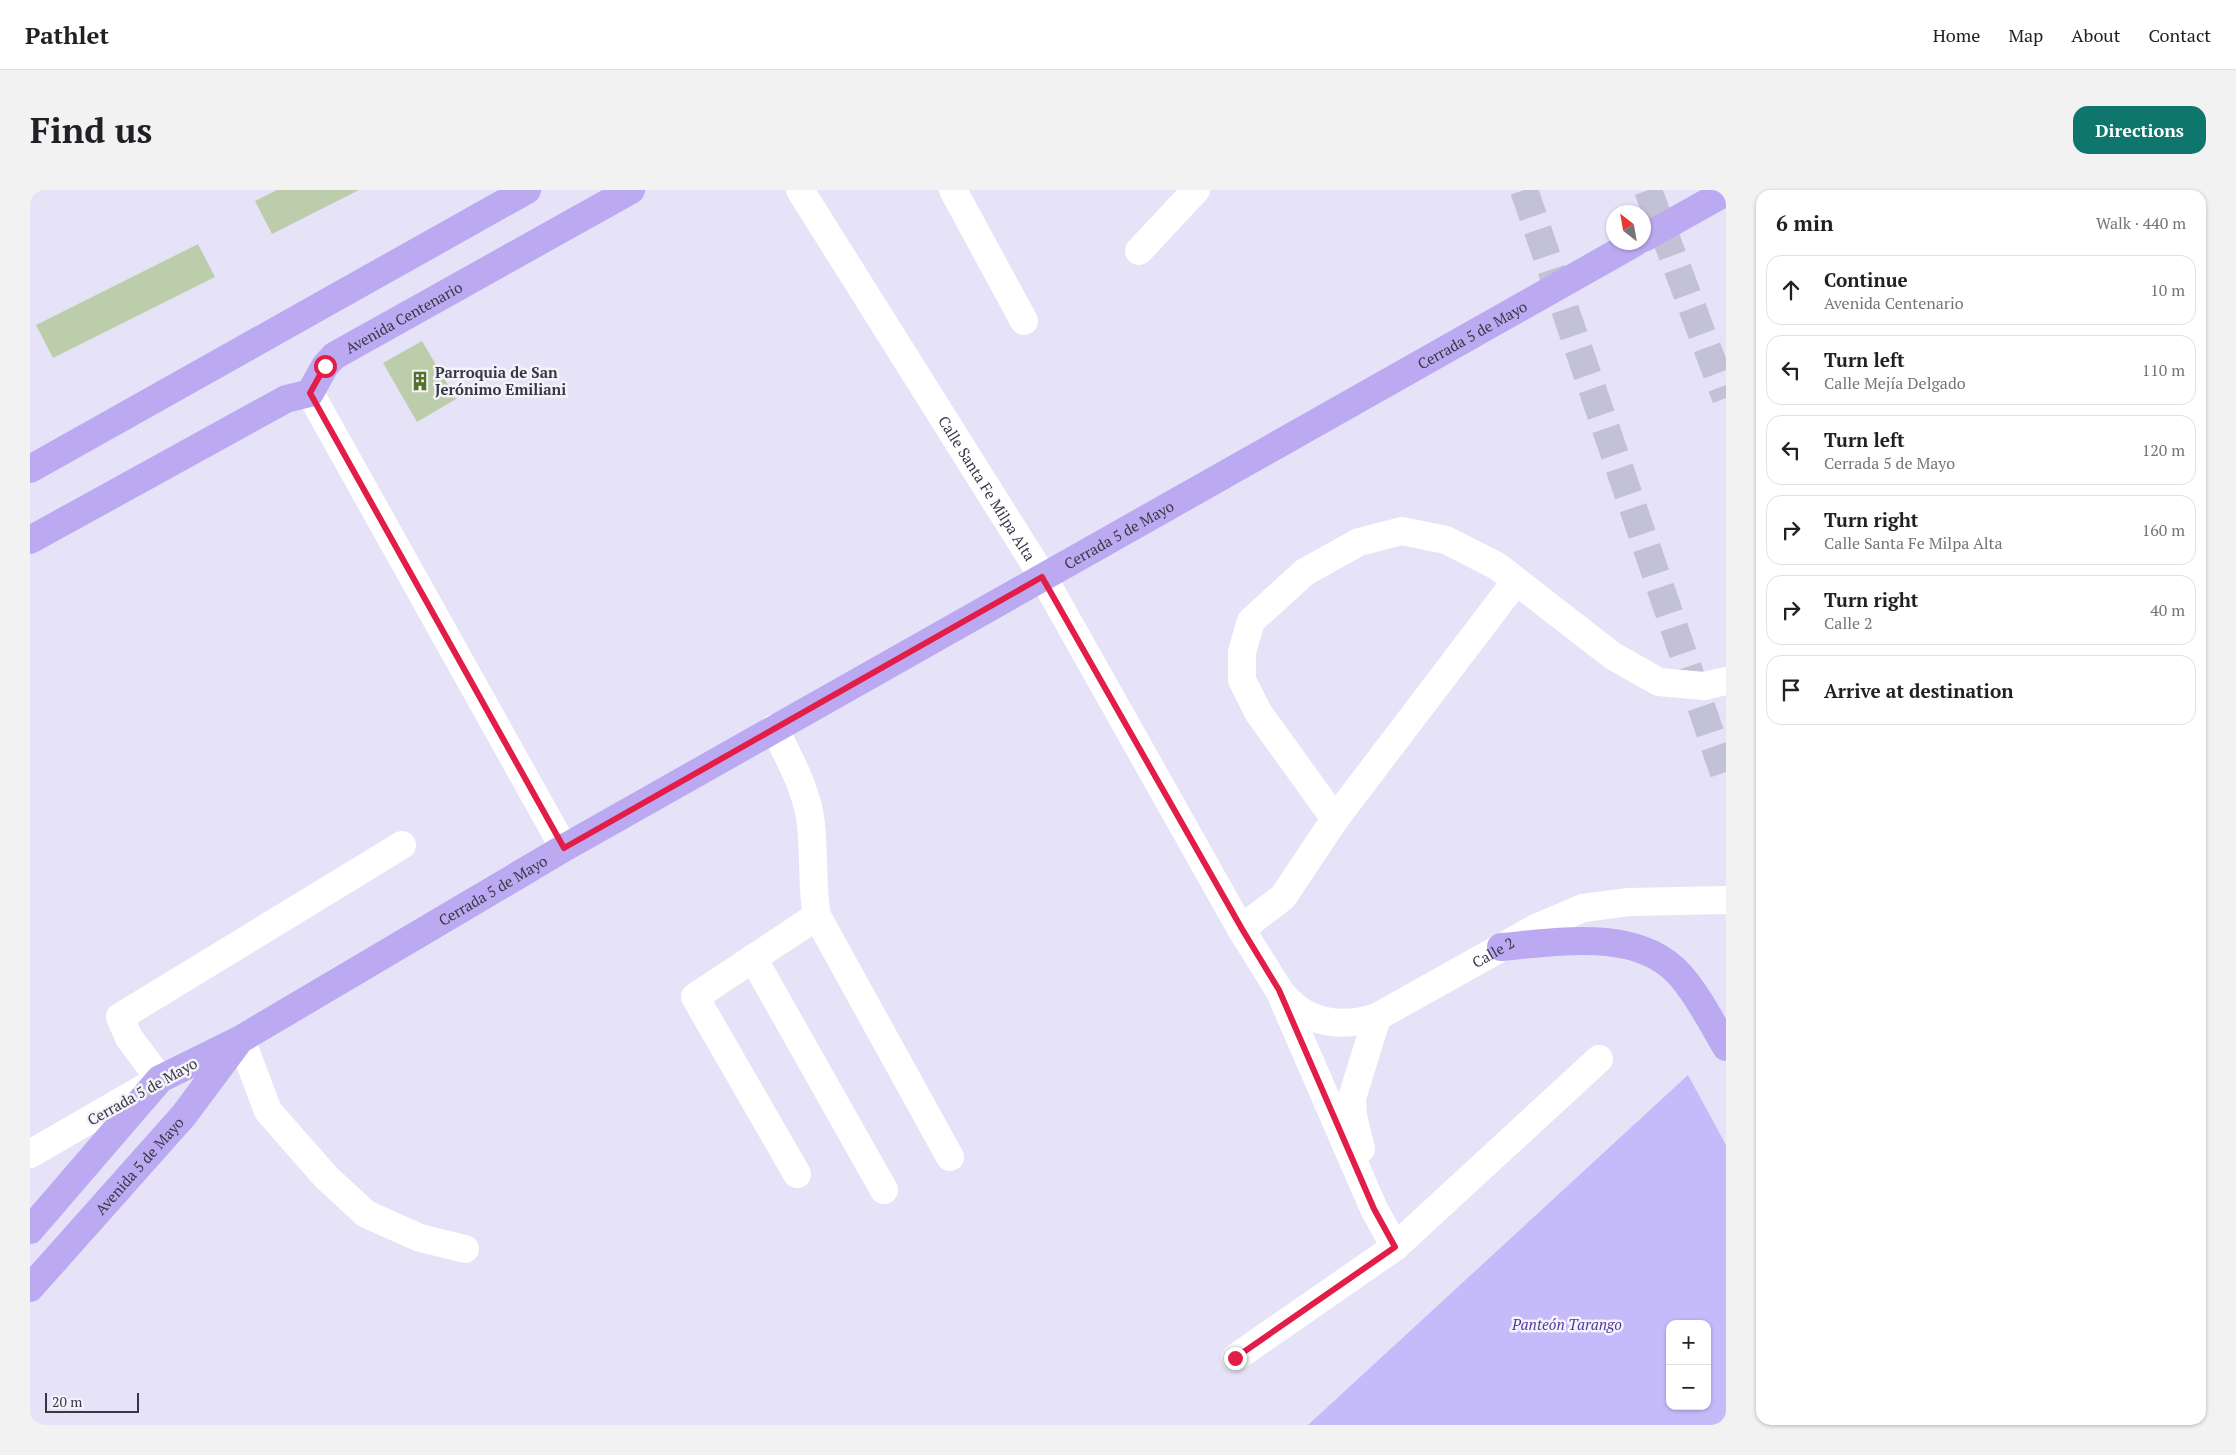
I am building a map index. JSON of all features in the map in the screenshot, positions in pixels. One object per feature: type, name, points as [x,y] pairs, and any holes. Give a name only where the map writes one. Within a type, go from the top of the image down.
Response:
[{"type":"main road","points":[[30,469],[527,190]]},
{"type":"main road","name":"Avenida Centenario","points":[[310,393],[325,366],[334,356],[631,190]]},
{"type":"main road","points":[[1651,234],[1726,192]]},
{"type":"main road","name":"Cerrada 5 de Mayo","points":[[160,1079],[240,1039],[564,848],[774,728],[1622,250]]},
{"type":"main road","points":[[30,540],[286,399],[310,393]]},
{"type":"main road","points":[[1501,947],[1588,940],[1637,948],[1652,954],[1666,962],[1681,976],[1726,1047]]},
{"type":"main road","name":"Avenida 5 de Mayo","points":[[30,1288],[184,1115],[240,1039]]},
{"type":"main road","points":[[30,1230],[160,1079]]},
{"type":"street","name":"Calle Santa Fe Milpa Alta","points":[[800,190],[1042,577],[1242,929],[1279,990],[1374,1209],[1395,1247]]},
{"type":"street","points":[[954,190],[1024,321]]},
{"type":"street","points":[[1139,251],[1196,190]]},
{"type":"street","points":[[310,393],[564,848]]},
{"type":"street","points":[[1335,819],[1258,712],[1242,680],[1242,652],[1251,622],[1305,572],[1359,542],[1402,531],[1446,540],[1497,566],[1613,656],[1659,682],[1704,686],[1726,681]]},
{"type":"street","points":[[1242,929],[1283,897],[1335,819],[1516,581]]},
{"type":"street","points":[[774,728],[801,784],[810,814],[813,842],[812,891],[817,916],[950,1157]]},
{"type":"street","points":[[160,1079],[129,1038],[120,1017],[402,845]]},
{"type":"street","name":"Calle 2","points":[[1279,990],[1298,1009],[1322,1022],[1340,1024],[1359,1023],[1377,1017],[1559,916],[1583,908],[1629,902],[1726,900]]},
{"type":"street","points":[[797,1174],[695,997],[817,916]]},
{"type":"street","points":[[753,958],[884,1190]]},
{"type":"street","points":[[1374,1209],[1353,1116],[1352,1098],[1377,1017]]},
{"type":"street","points":[[240,1039],[268,1111],[326,1177],[366,1214],[420,1238],[465,1248]]},
{"type":"street","points":[[1235,1358],[1395,1247],[1599,1059]]},
{"type":"street","name":"Cerrada 5 de Mayo","points":[[30,1154],[160,1079]]},
{"type":"green space","name":"Panteón Tarango","points":[[1688,1075],[1726,1145],[1726,1425],[1308,1425]]},
{"type":"building","points":[[277,190],[359,190],[272,234],[255,201]]},
{"type":"building","points":[[198,244],[215,277],[53,358],[36,325]]},
{"type":"building","name":"Parroquia de San Jerónimo Emiliani","points":[[422,341],[456,399],[417,422],[383,363]]},
{"type":"tunnel","points":[[1524,190],[1726,779]]},
{"type":"tunnel","points":[[1648,190],[1726,398]]},
{"type":"place","name":"Parroquia de San Jerónimo Emiliani","points":[[420,381]]},
{"type":"route","points":[[325,366],[310,393],[564,848],[1042,577],[1242,929],[1279,990],[1374,1209],[1395,1247],[1235,1358]]}]
